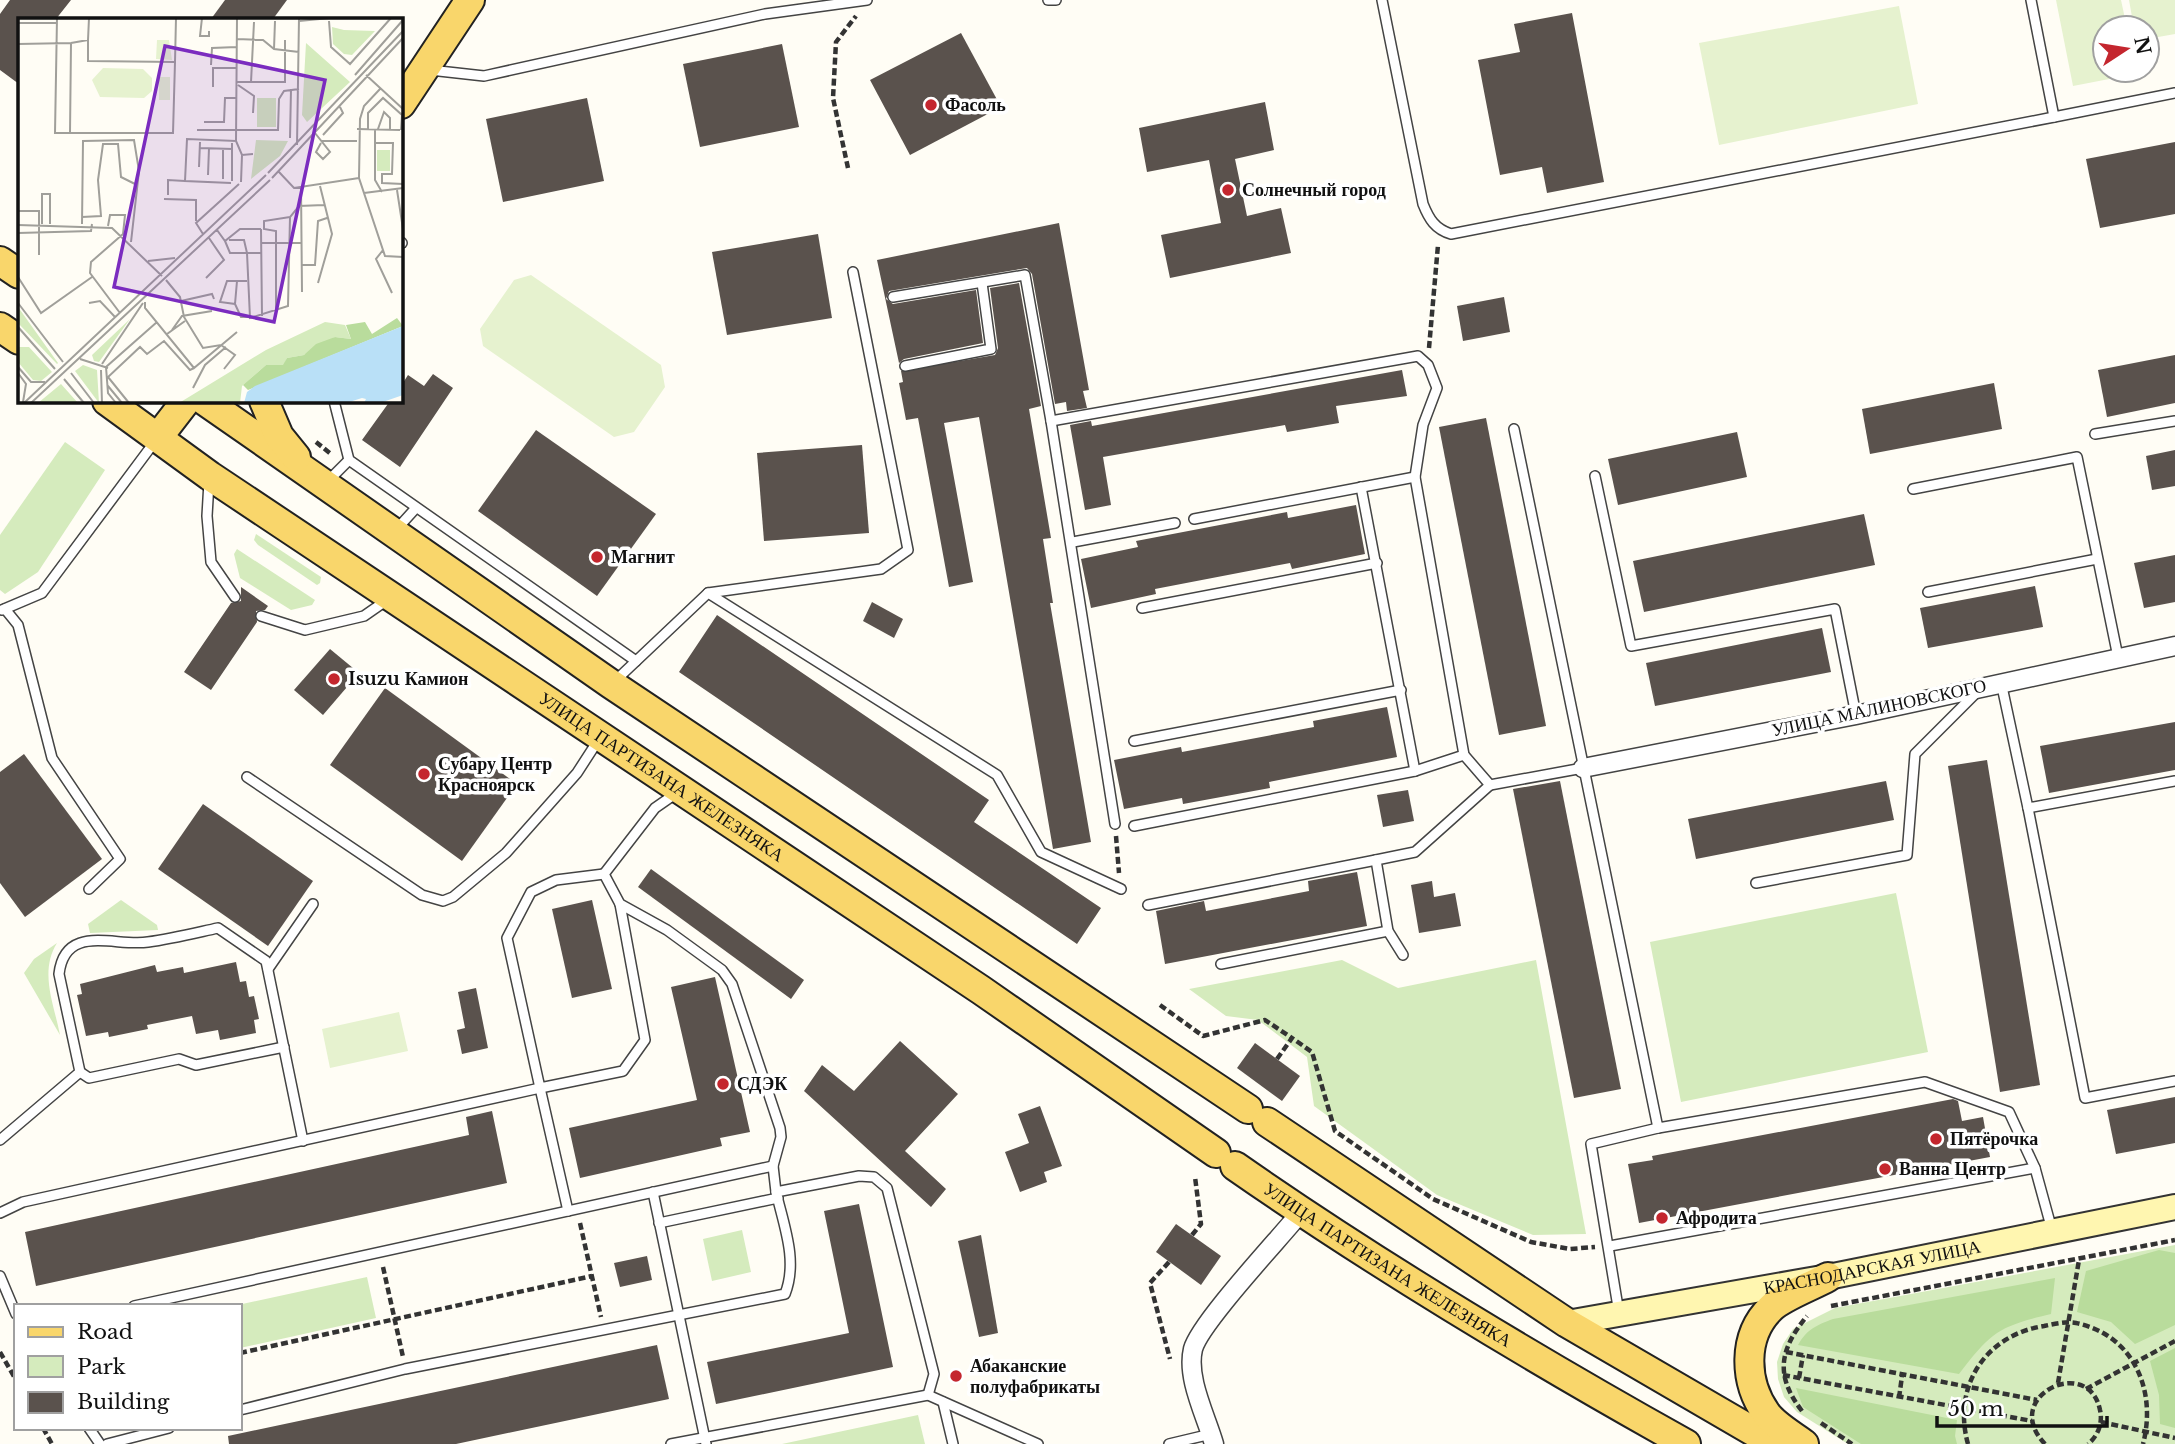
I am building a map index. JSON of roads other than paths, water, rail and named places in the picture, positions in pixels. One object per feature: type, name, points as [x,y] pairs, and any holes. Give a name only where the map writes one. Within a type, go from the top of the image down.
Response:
[{"type":"main road","points":[[402,103],[470,0]]},
{"type":"main road","points":[[0,261],[18,273]]},
{"type":"main road","points":[[0,327],[18,339]]},
{"type":"main road","name":"УЛИЦА ПАРТИЗАНА ЖЕЛЕЗНЯКА","points":[[108,402],[159,436],[210,477],[602,735],[981,990],[1301,1212],[1541,1363],[1686,1444]]},
{"type":"main road","points":[[159,436],[185,402]]},
{"type":"main road","points":[[206,402],[611,684],[1567,1323],[1775,1444]]},
{"type":"main road","points":[[264,402],[279,436],[319,481]]},
{"type":"main road","name":"КРАСНОДАРСКАЯ УЛИЦА","points":[[1567,1323],[1828,1277],[2175,1207]]},
{"type":"main road","points":[[1804,1444],[1767,1415],[1751,1384],[1748,1356],[1758,1325],[1772,1307],[1828,1277]]},
{"type":"main road","points":[[1541,1363],[1567,1323]]},
{"type":"street","name":"УЛИЦА МАЛИНОВСКОГО","points":[[1583,768],[1856,715],[2175,646]]},
{"type":"street","points":[[1212,1439],[1193,1373],[1193,1348],[1206,1326],[1301,1212]]},
{"type":"lane","points":[[425,69],[484,76],[765,14],[867,0]]},
{"type":"lane","points":[[1048,0],[1056,0]]},
{"type":"lane","points":[[1382,0],[1423,204],[1428,218],[1439,230],[1461,234],[2175,93]]},
{"type":"lane","points":[[2031,0],[2054,117]]},
{"type":"lane","points":[[611,684],[708,593],[881,569],[908,550],[853,272]]},
{"type":"lane","points":[[893,297],[1025,275],[1073,542],[1115,824]]},
{"type":"lane","points":[[905,366],[992,349],[982,283]]},
{"type":"lane","points":[[1051,421],[1418,356],[1428,365],[1437,388],[1423,425],[1415,477],[1464,755],[1490,785]]},
{"type":"lane","points":[[334,402],[349,460],[636,662]]},
{"type":"lane","points":[[2095,435],[2175,421]]},
{"type":"lane","points":[[1514,429],[1658,1128]]},
{"type":"lane","points":[[89,889],[120,859],[52,758],[19,625],[3,609],[42,593],[159,436]]},
{"type":"lane","points":[[1913,489],[2077,457],[2118,657]]},
{"type":"lane","points":[[319,481],[349,460]]},
{"type":"lane","points":[[1595,476],[1631,646],[1835,610],[1856,715]]},
{"type":"lane","points":[[210,477],[207,516],[211,562],[235,597]]},
{"type":"lane","points":[[1194,519],[1415,477]]},
{"type":"lane","points":[[1361,487],[1415,771]]},
{"type":"lane","points":[[394,533],[415,509]]},
{"type":"lane","points":[[1073,542],[1175,523]]},
{"type":"lane","points":[[1928,592],[2097,559]]},
{"type":"lane","points":[[1142,608],[1377,563]]},
{"type":"lane","points":[[708,593],[997,775],[1041,852],[1121,889]]},
{"type":"lane","points":[[261,616],[305,630],[364,616],[392,596]]},
{"type":"lane","points":[[2001,682],[2085,1098],[2175,1081]]},
{"type":"lane","points":[[1756,883],[1907,855],[1915,754],[1983,686]]},
{"type":"lane","points":[[1134,741],[1401,690]]},
{"type":"lane","points":[[247,777],[422,895],[443,901],[453,897],[506,853],[577,773],[602,735]]},
{"type":"lane","points":[[1134,826],[1415,771],[1464,755]]},
{"type":"lane","points":[[1147,905],[1415,852],[1490,785],[1583,768]]},
{"type":"lane","points":[[2028,808],[2175,780]]},
{"type":"lane","points":[[572,1210],[540,1088],[507,939],[531,892],[556,880],[604,874],[655,808],[682,789]]},
{"type":"lane","points":[[1376,860],[1388,931],[1403,955]]},
{"type":"lane","points":[[0,1213],[23,1202],[623,1072],[645,1040],[620,904],[604,874]]},
{"type":"lane","points":[[268,969],[313,904]]},
{"type":"lane","points":[[242,1410],[405,1369],[603,1329],[680,1317],[785,1294],[790,1281],[792,1262],[772,1166],[781,1138],[780,1128],[732,984],[722,970],[667,930],[620,904]]},
{"type":"lane","points":[[284,1047],[196,1065],[179,1059],[89,1078],[80,1072],[59,974],[61,960],[71,947],[101,939],[145,943],[218,928],[266,961],[268,969],[284,1047],[303,1140]]},
{"type":"lane","points":[[1221,964],[1388,931]]},
{"type":"lane","points":[[0,1140],[80,1072]]},
{"type":"lane","points":[[1619,1312],[1591,1144],[1658,1128],[1925,1082],[2009,1112],[2035,1168],[2052,1232]]},
{"type":"lane","points":[[143,1304],[772,1166]]},
{"type":"lane","points":[[1610,1246],[2035,1168]]},
{"type":"lane","points":[[659,1223],[852,1176],[874,1177],[887,1188],[934,1374],[928,1395]]},
{"type":"lane","points":[[653,1192],[705,1441]]},
{"type":"lane","points":[[0,1276],[14,1309]]},
{"type":"lane","points":[[671,1444],[705,1441],[928,1395],[1038,1444]]},
{"type":"lane","points":[[943,1402],[953,1444]]},
{"type":"lane","points":[[107,1444],[161,1430]]},
{"type":"lane","points":[[1169,1444],[1212,1439]]},
{"type":"place","name":"Фасоль","points":[[931,105]]},
{"type":"place","name":"Солнечный город","points":[[1228,190]]},
{"type":"place","name":"Магнит","points":[[597,557]]},
{"type":"place","name":"Isuzu Камион","points":[[334,679]]},
{"type":"place","name":"Субару Центр Красноярск","points":[[424,774]]},
{"type":"place","name":"СДЭК","points":[[723,1084]]},
{"type":"place","name":"Пятёрочка","points":[[1936,1139]]},
{"type":"place","name":"Ванна Центр","points":[[1885,1169]]},
{"type":"place","name":"Афродита","points":[[1662,1218]]},
{"type":"place","name":"Абаканские полуфабрикаты","points":[[956,1376]]}]
